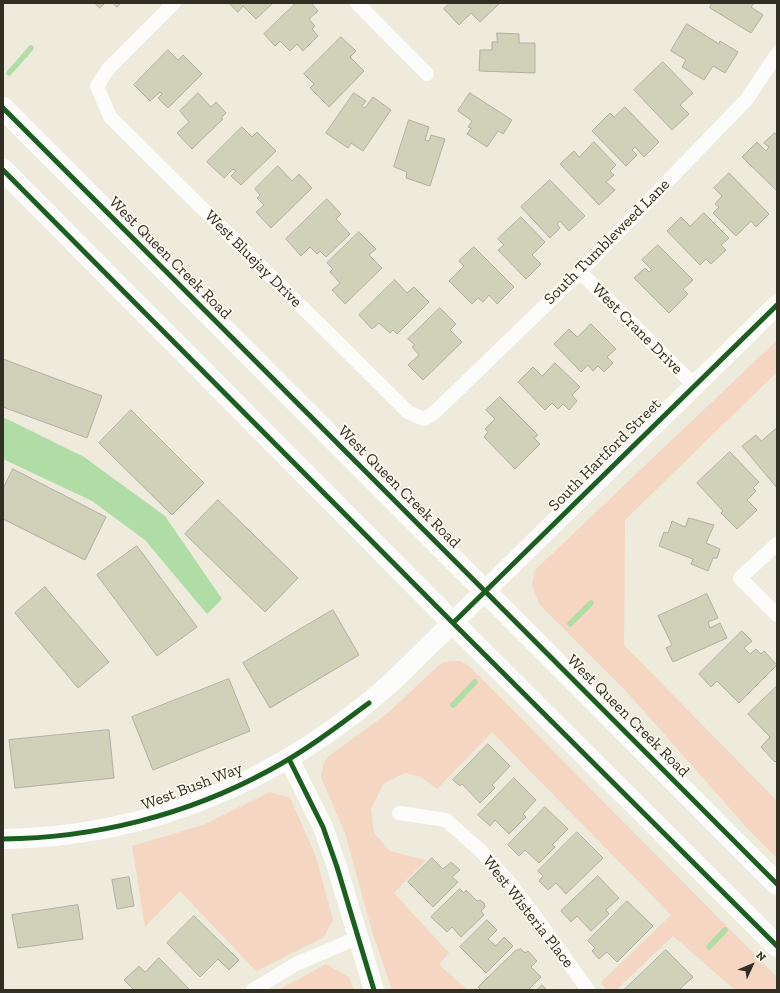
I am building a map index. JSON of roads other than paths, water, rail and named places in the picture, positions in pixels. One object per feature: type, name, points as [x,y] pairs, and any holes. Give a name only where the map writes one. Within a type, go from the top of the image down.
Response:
[{"type":"main road","name":"West Queen Creek Road","points":[[3,108],[484,592],[777,884]]},
{"type":"main road","points":[[3,170],[452,623],[777,946]]},
{"type":"street","name":"West Bluejay Drive","points":[[174,3],[108,69],[97,86],[110,117],[408,412],[424,418]]},
{"type":"street","points":[[357,3],[427,74]]},
{"type":"street","name":"South Tumbleweed Lane","points":[[424,418],[435,412],[580,272],[747,99],[777,54]]},
{"type":"street","name":"West Crane Drive","points":[[580,272],[694,385]]},
{"type":"street","name":"South Hartford Street","points":[[452,623],[777,305]]},
{"type":"street","points":[[777,544],[740,578],[777,615]]},
{"type":"street","name":"West Bush Way","points":[[3,840],[75,835],[106,830],[178,810],[244,783],[290,759],[369,703],[452,623]]},
{"type":"street","points":[[290,759],[323,827],[337,867],[356,938],[374,990]]},
{"type":"street","name":"West Wisteria Place","points":[[399,813],[446,820],[481,851],[508,881],[532,912],[588,990]]},
{"type":"street","points":[[254,990],[296,964],[356,938]]},
{"type":"waterway","points":[[9,73],[31,48]]},
{"type":"waterway","points":[[570,624],[591,603]]},
{"type":"waterway","points":[[453,705],[475,682]]},
{"type":"waterway","points":[[709,947],[725,930]]}]
